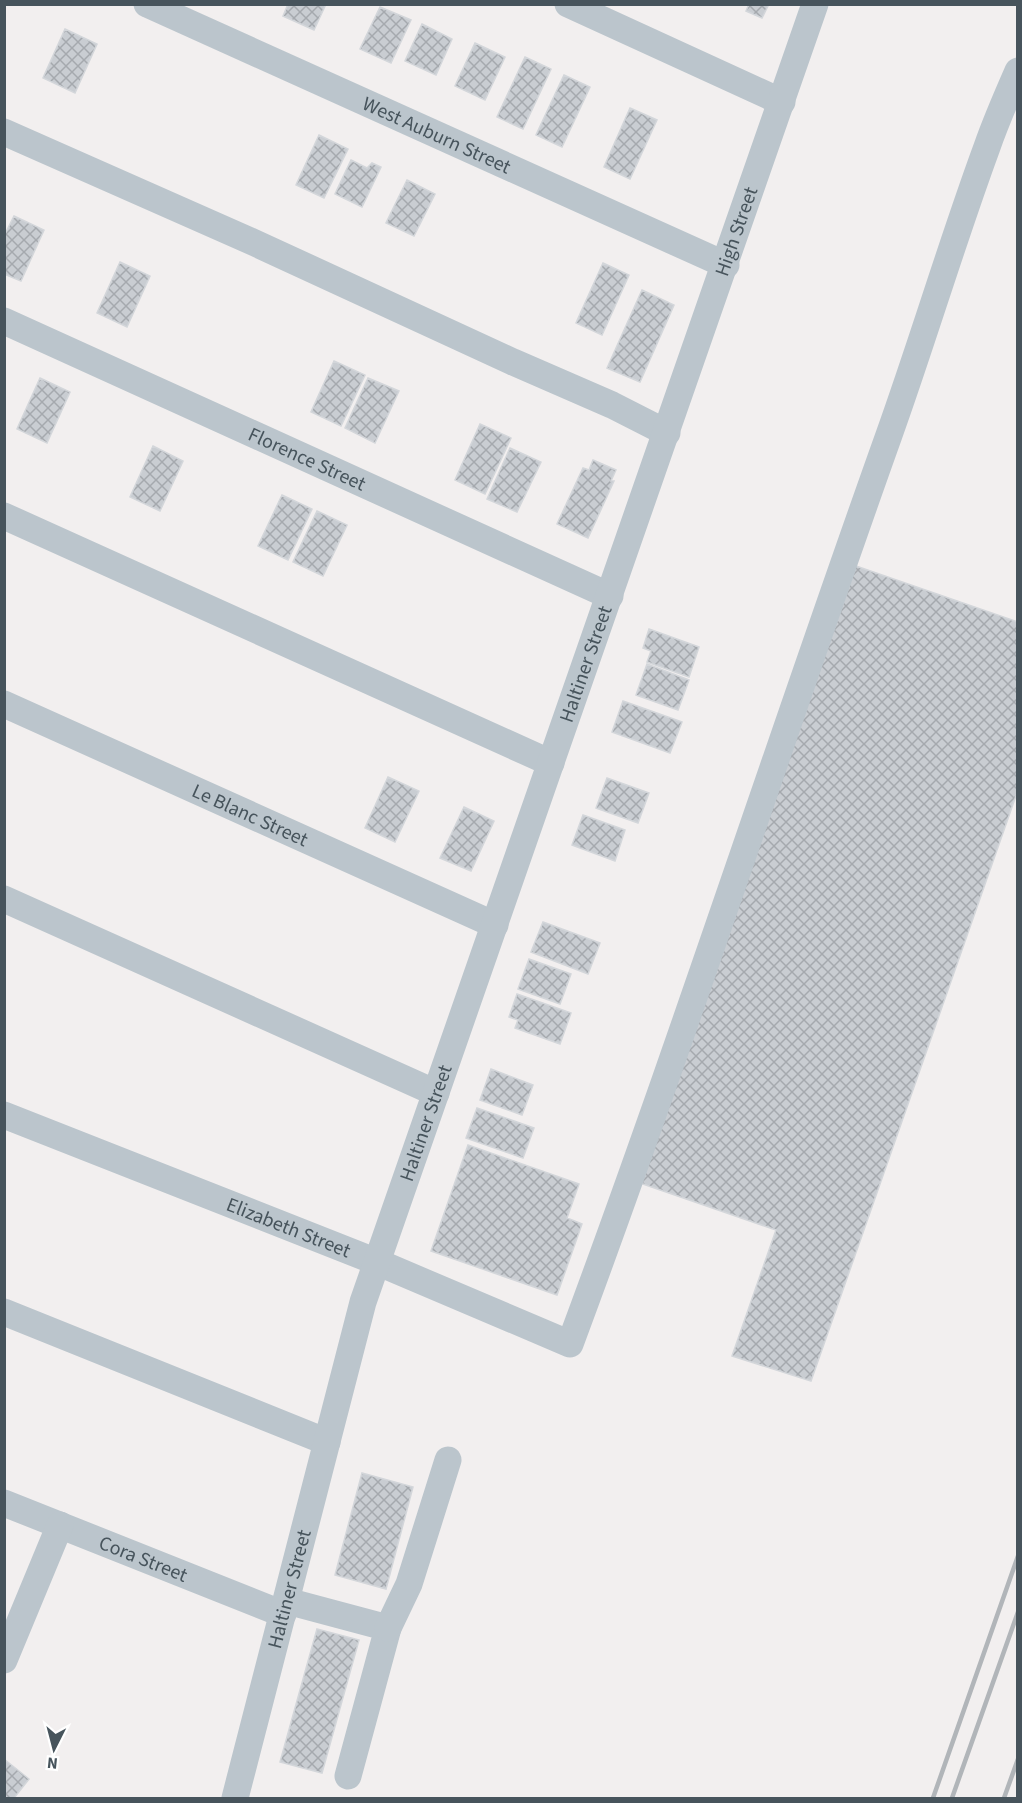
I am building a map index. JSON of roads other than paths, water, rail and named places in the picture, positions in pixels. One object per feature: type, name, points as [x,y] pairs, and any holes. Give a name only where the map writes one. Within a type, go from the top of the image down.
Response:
[{"type":"street","name":"West Auburn Street","points":[[147,4],[726,265]]},
{"type":"street","points":[[568,4],[782,102]]},
{"type":"street","name":"High Street","points":[[658,460],[815,4]]},
{"type":"street","name":"Elizabeth Street","points":[[4,1115],[377,1262],[570,1344],[666,1081],[987,147],[1017,71]]},
{"type":"street","points":[[4,132],[612,405],[667,434]]},
{"type":"street","name":"Florence Street","points":[[4,321],[610,596]]},
{"type":"street","name":"Haltiner Street","points":[[236,1798],[363,1302],[658,460]]},
{"type":"street","points":[[4,516],[551,763]]},
{"type":"street","name":"Le Blanc Street","points":[[4,704],[495,925]]},
{"type":"street","points":[[4,899],[436,1093]]},
{"type":"street","points":[[4,1312],[327,1442]]},
{"type":"street","points":[[348,1776],[388,1628],[409,1584],[447,1460]]},
{"type":"street","name":"Cora Street","points":[[4,1503],[285,1607],[388,1628]]},
{"type":"street","points":[[4,1660],[60,1525]]},
{"type":"railway","points":[[933,1798],[1018,1556]]},
{"type":"railway","points":[[952,1798],[1018,1612]]},
{"type":"railway","points":[[1004,1798],[1018,1759]]}]
